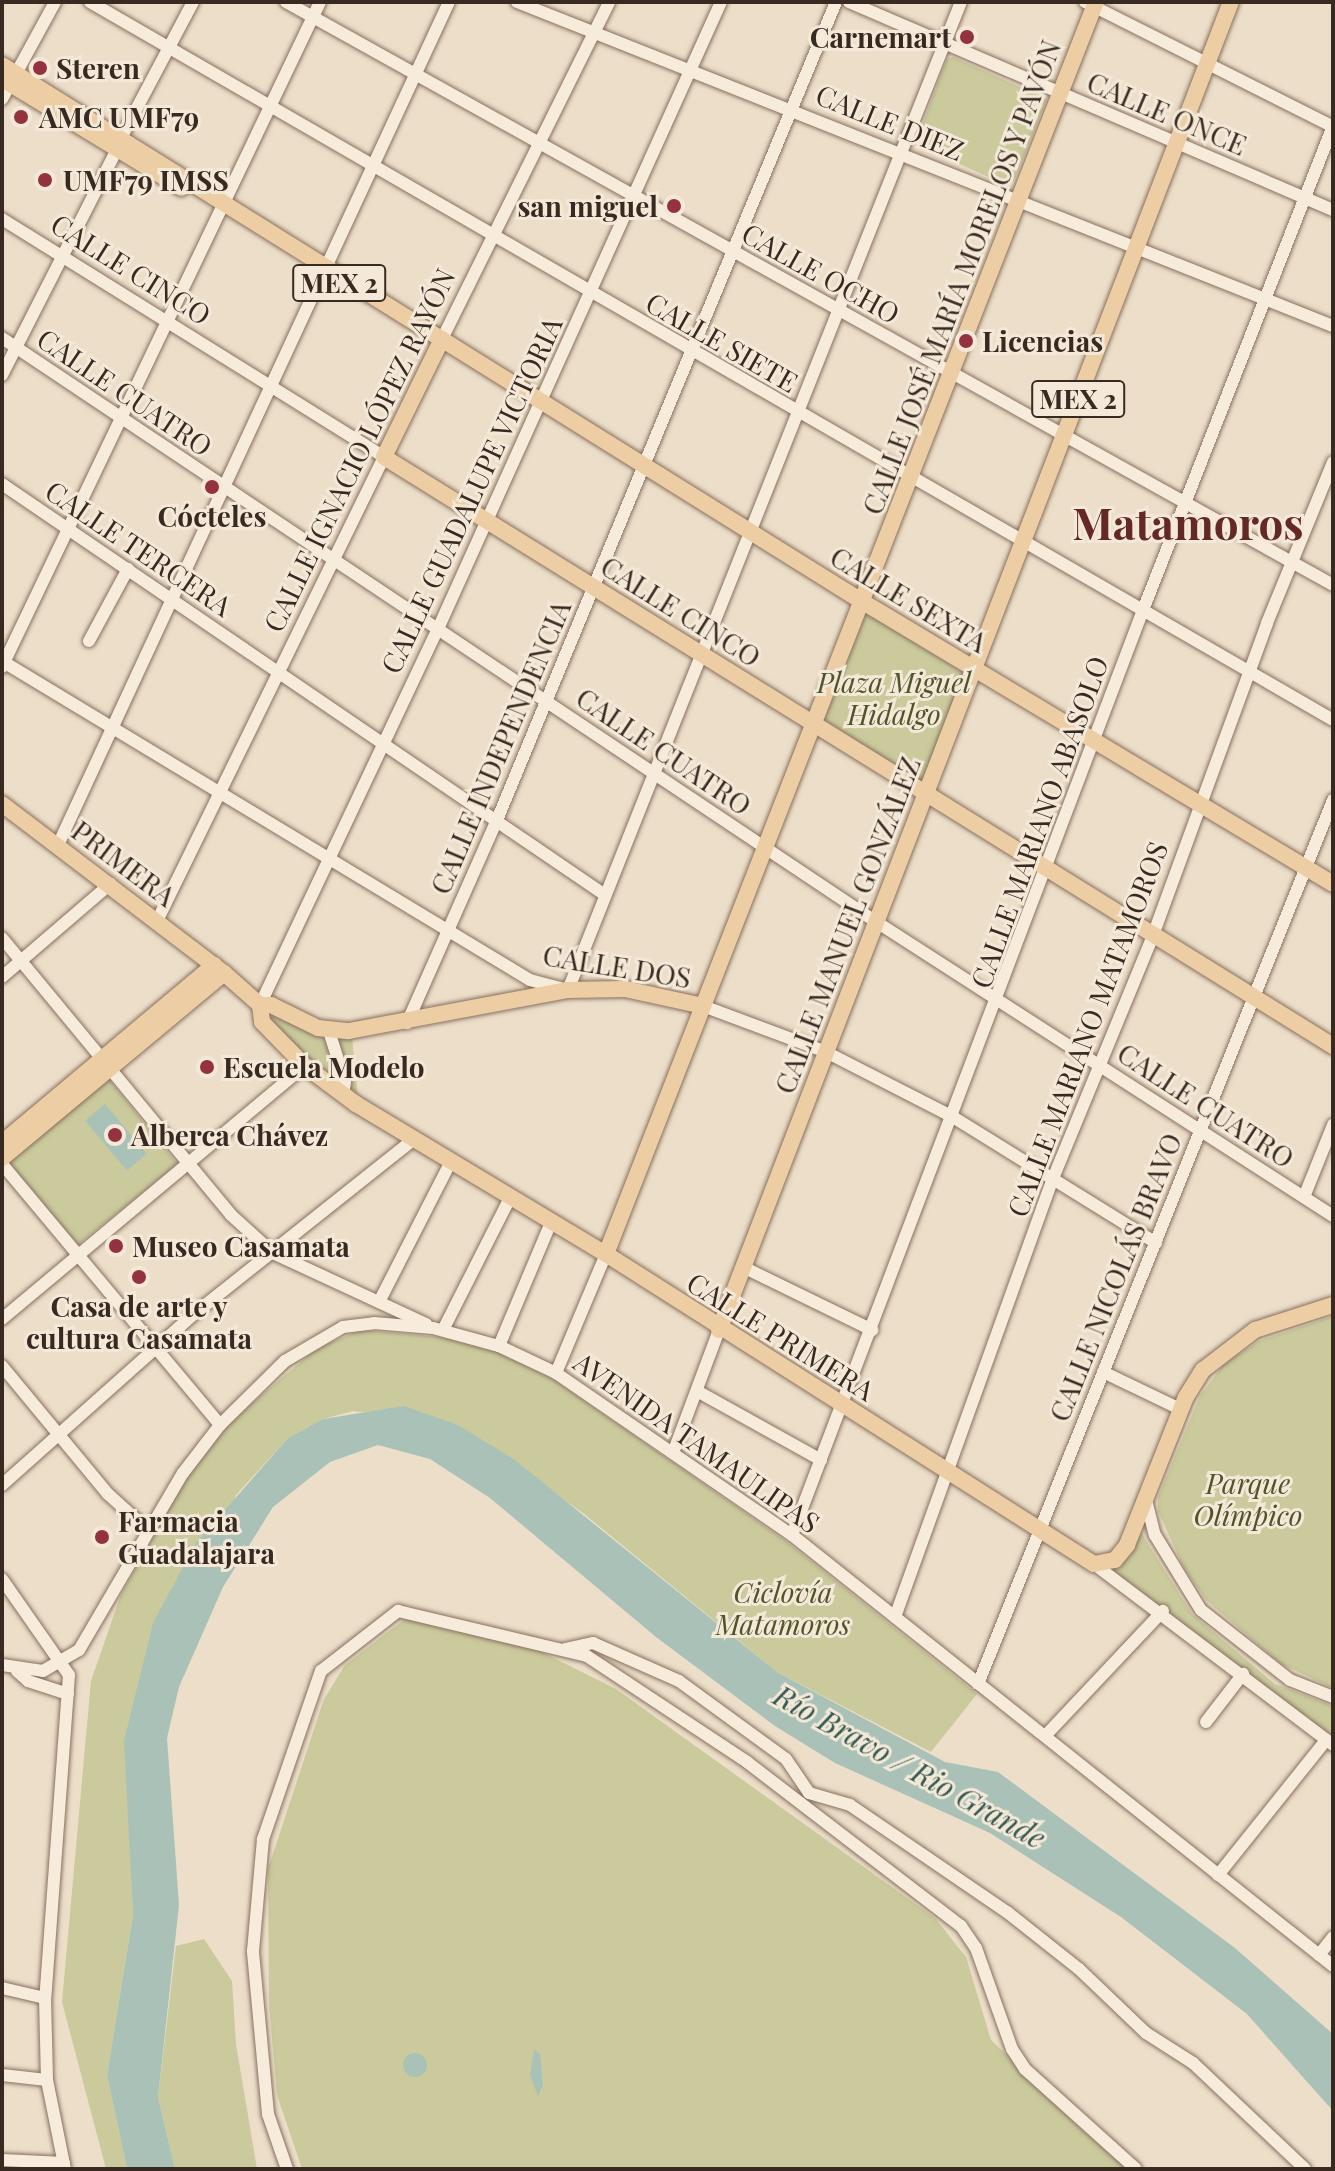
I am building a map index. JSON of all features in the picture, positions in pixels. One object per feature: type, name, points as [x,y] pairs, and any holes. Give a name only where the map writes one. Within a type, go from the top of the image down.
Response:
[{"type":"main road","name":"CALLE MANUEL GONZÁLEZ","points":[[719,1330],[1231,2]]},
{"type":"main road","name":"CALLE JOSÉ MARÍA MORELOS Y PAVÓN","points":[[606,1254],[863,602],[1060,93],[1091,4]]},
{"type":"main road","name":"MEX 2","points":[[6,80],[220,204]]},
{"type":"main road","name":"CALLE SEXTA","points":[[220,204],[440,343],[460,352],[863,602],[1096,738],[1333,884]]},
{"type":"main road","name":"CALLE IGNACIO LÓPEZ RAYÓN","points":[[384,457],[440,343]]},
{"type":"main road","name":"CALLE CINCO","points":[[384,457],[1152,938],[1333,1046]]},
{"type":"main road","name":"PRIMERA","points":[[5,811],[58,845],[219,969]]},
{"type":"main road","name":"CALLE PRIMERA","points":[[219,969],[260,1005],[262,1022],[305,1066],[343,1095],[450,1163],[606,1254],[719,1330],[949,1469],[1094,1564]]},
{"type":"main road","points":[[2,1143],[106,1064],[219,969]]},
{"type":"main road","name":"CALLE DOS","points":[[568,990],[625,989],[703,1006]]},
{"type":"main road","points":[[260,1005],[271,1005],[329,1031],[407,1023],[568,990]]},
{"type":"main road","points":[[2,1161],[106,1064]]},
{"type":"main road","points":[[1094,1564],[1119,1555],[1146,1499],[1180,1409],[1203,1370],[1245,1335],[1333,1305]]},
{"type":"street","points":[[6,80],[55,2]]},
{"type":"street","name":"CALLE SIETE","points":[[90,2],[490,238],[1025,541],[1333,720]]},
{"type":"street","points":[[2,375],[193,2]]},
{"type":"street","name":"CALLE OCHO","points":[[286,2],[1333,585]]},
{"type":"street","points":[[3,664],[122,419],[220,204],[320,2]]},
{"type":"street","points":[[58,845],[449,2]]},
{"type":"street","name":"CALLE DIEZ","points":[[517,2],[1333,326]]},
{"type":"street","name":"CALLE IGNACIO LÓPEZ RAYÓN","points":[[440,343],[609,2]]},
{"type":"street","name":"CALLE GUADALUPE VICTORIA","points":[[260,1005],[437,631],[721,2]]},
{"type":"street","name":"CALLE INDEPENDENCIA","points":[[407,1023],[497,820],[836,2]]},
{"type":"street","name":"CALLE ONCE","points":[[849,2],[1333,210]]},
{"type":"street","points":[[568,990],[653,772],[753,533],[961,2]]},
{"type":"street","points":[[1091,4],[1333,127]]},
{"type":"street","name":"CALLE MARIANO ABASOLO","points":[[792,1535],[999,1001],[1143,610],[1333,127]]},
{"type":"street","name":"CALLE CINCO","points":[[2,219],[384,457]]},
{"type":"street","name":"CALLE CUATRO","points":[[2,338],[875,921],[1333,1216]]},
{"type":"street","name":"CALLE IGNACIO LÓPEZ RAYÓN","points":[[157,921],[336,562],[384,457]]},
{"type":"street","name":"CALLE MARIANO MATAMOROS","points":[[895,1617],[1054,1176],[1152,938],[1199,802],[1291,562],[1333,462]]},
{"type":"street","name":"CALLE TERCERA","points":[[2,484],[280,674],[384,741],[605,895]]},
{"type":"street","points":[[89,641],[128,569]]},
{"type":"street","name":"CALLE DOS","points":[[3,664],[530,980],[568,990]]},
{"type":"street","name":"CALLE NICOLÁS BRAVO","points":[[978,1684],[1333,800]]},
{"type":"street","points":[[2,977],[110,884]]},
{"type":"street","points":[[2,938],[188,1164],[273,1253],[438,1329],[510,1198]]},
{"type":"street","name":"CALLE DOS","points":[[703,1006],[826,1052],[953,1117],[1054,1176],[1156,1243]]},
{"type":"street","points":[[329,1031],[345,1082],[343,1095]]},
{"type":"street","points":[[2,1319],[305,1066]]},
{"type":"street","points":[[1304,1197],[1333,1125]]},
{"type":"street","points":[[2,1485],[194,1314],[413,1140]]},
{"type":"street","points":[[2,1161],[76,1256],[220,1425]]},
{"type":"street","points":[[379,1302],[450,1163]]},
{"type":"street","points":[[499,1346],[551,1222]]},
{"type":"street","name":"CALLE JOSÉ MARÍA MORELOS Y PAVÓN","points":[[556,1373],[606,1254]]},
{"type":"street","points":[[743,1267],[872,1330]]},
{"type":"street","name":"AVENIDA TAMAULIPAS","points":[[64,1663],[86,1639],[149,1531],[220,1425],[285,1361],[329,1332],[374,1323],[438,1329],[499,1346],[556,1373],[792,1535],[1333,1966]]},
{"type":"street","points":[[673,1453],[719,1330]]},
{"type":"street","points":[[2,1366],[60,1436],[149,1531]]},
{"type":"street","points":[[1103,1372],[1180,1409]]},
{"type":"street","points":[[697,1391],[821,1460]]},
{"type":"street","points":[[1146,1499],[1155,1535],[1201,1610],[1290,1680],[1333,1697]]},
{"type":"street","name":"CALLE PRIMERA","points":[[1094,1564],[1163,1611],[1330,1742]]},
{"type":"street","points":[[2,1579],[64,1663],[68,1694],[45,1998],[47,2080],[64,2166],[2,2160]]},
{"type":"street","points":[[287,2169],[268,2114],[253,1951],[263,1839],[321,1671],[398,1611],[587,1656],[747,1762],[961,1926],[976,1948],[1012,2049],[1025,2069],[1136,2169]]},
{"type":"street","points":[[1045,1736],[1163,1611]]},
{"type":"street","points":[[68,1694],[86,1639]]},
{"type":"street","points":[[564,1649],[593,1643],[679,1681],[786,1759],[809,1793],[850,1805],[1007,1912],[1079,1969],[1146,2033],[1193,2063],[1305,2169]]},
{"type":"street","points":[[8,1667],[43,1671],[64,1663]]},
{"type":"street","points":[[8,1667],[28,1681],[68,1694]]},
{"type":"street","points":[[2,1680],[8,1667]]},
{"type":"street","points":[[1206,1722],[1243,1674]]},
{"type":"street","points":[[1218,1875],[1330,1742]]},
{"type":"street","points":[[1319,1955],[1333,1937]]},
{"type":"street","points":[[2,1988],[45,1998]]},
{"type":"street","points":[[2,2075],[47,2080]]},
{"type":"street","points":[[13,2169],[28,2164]]},
{"type":"green space","points":[[953,57],[1047,99],[1014,181],[1004,184],[915,144],[947,59]]},
{"type":"green space","name":"Plaza Miguel Hidalgo","points":[[866,613],[964,673],[922,783],[823,723]]},
{"type":"green space","points":[[274,1013],[323,1038],[352,1037],[358,1099],[306,1061],[270,1021]]},
{"type":"green space","points":[[107,1077],[177,1164],[76,1246],[6,1159]]},
{"type":"green space","name":"Parque Olímpico","points":[[1333,1316],[1333,1688],[1281,1664],[1206,1600],[1184,1568],[1158,1511],[1158,1497],[1200,1396],[1224,1364],[1259,1341]]},
{"type":"green space","name":"Ciclovía Matamoros","points":[[361,1330],[441,1337],[496,1351],[553,1379],[787,1542],[977,1694],[931,1752],[777,1672],[583,1513],[458,1425],[353,1411],[323,1419],[288,1438],[236,1495],[127,1785],[133,1915],[107,2075],[127,2169],[106,2169],[62,2002],[91,1681],[120,1597],[185,1479],[221,1430],[317,1348]]},
{"type":"green space","points":[[1140,1531],[1192,1614],[1275,1684],[1333,1706],[1333,1740],[1111,1570],[1121,1564]]},
{"type":"green space","points":[[405,1619],[536,1649],[616,1689],[935,1918],[966,1957],[991,2040],[1128,2169],[302,2169],[277,2095],[269,2005],[268,1869],[324,1699],[345,1665]]},
{"type":"green space","points":[[204,1939],[232,1981],[236,2044],[257,2169],[175,2169],[158,2097],[176,1946]]},
{"type":"water","points":[[105,1104],[147,1154],[127,1171],[85,1121]]},
{"type":"water","name":"Río Bravo / Rio Grande","points":[[404,1406],[458,1425],[515,1460],[777,1672],[945,1762],[998,1772],[1235,1948],[1333,2034],[1333,2111],[1247,2014],[1121,1917],[990,1833],[835,1763],[775,1726],[656,1637],[490,1498],[430,1459],[378,1445],[330,1462],[273,1507],[223,1587],[179,1687],[167,1738],[179,1905],[158,2097],[175,2169],[127,2169],[107,2075],[133,1915],[124,1741],[153,1623],[196,1543],[288,1438],[323,1419]]},
{"type":"water","points":[[534,2050],[540,2054],[543,2085],[538,2096],[530,2075]]},
{"type":"water","points":[[415,2053],[423,2057],[427,2065],[423,2073],[415,2077],[407,2073],[403,2065],[407,2057]]},
{"type":"place","name":"Carnemart","points":[[967,37]]},
{"type":"place","name":"Steren","points":[[40,68]]},
{"type":"place","name":"AMC UMF79","points":[[21,117]]},
{"type":"place","name":"UMF79 IMSS","points":[[45,180]]},
{"type":"place","name":"san miguel","points":[[674,206]]},
{"type":"place","name":"Licencias","points":[[966,341]]},
{"type":"place","name":"Cócteles","points":[[212,487]]},
{"type":"place","name":"Escuela Modelo","points":[[207,1067]]},
{"type":"place","name":"Alberca Chávez","points":[[115,1135]]},
{"type":"place","name":"Museo Casamata","points":[[116,1246]]},
{"type":"place","name":"Casa de arte y cultura Casamata","points":[[139,1277]]},
{"type":"place","name":"Farmacia Guadalajara","points":[[102,1537]]},
{"type":"district","name":"Matamoros","points":[[1188,522]]}]
